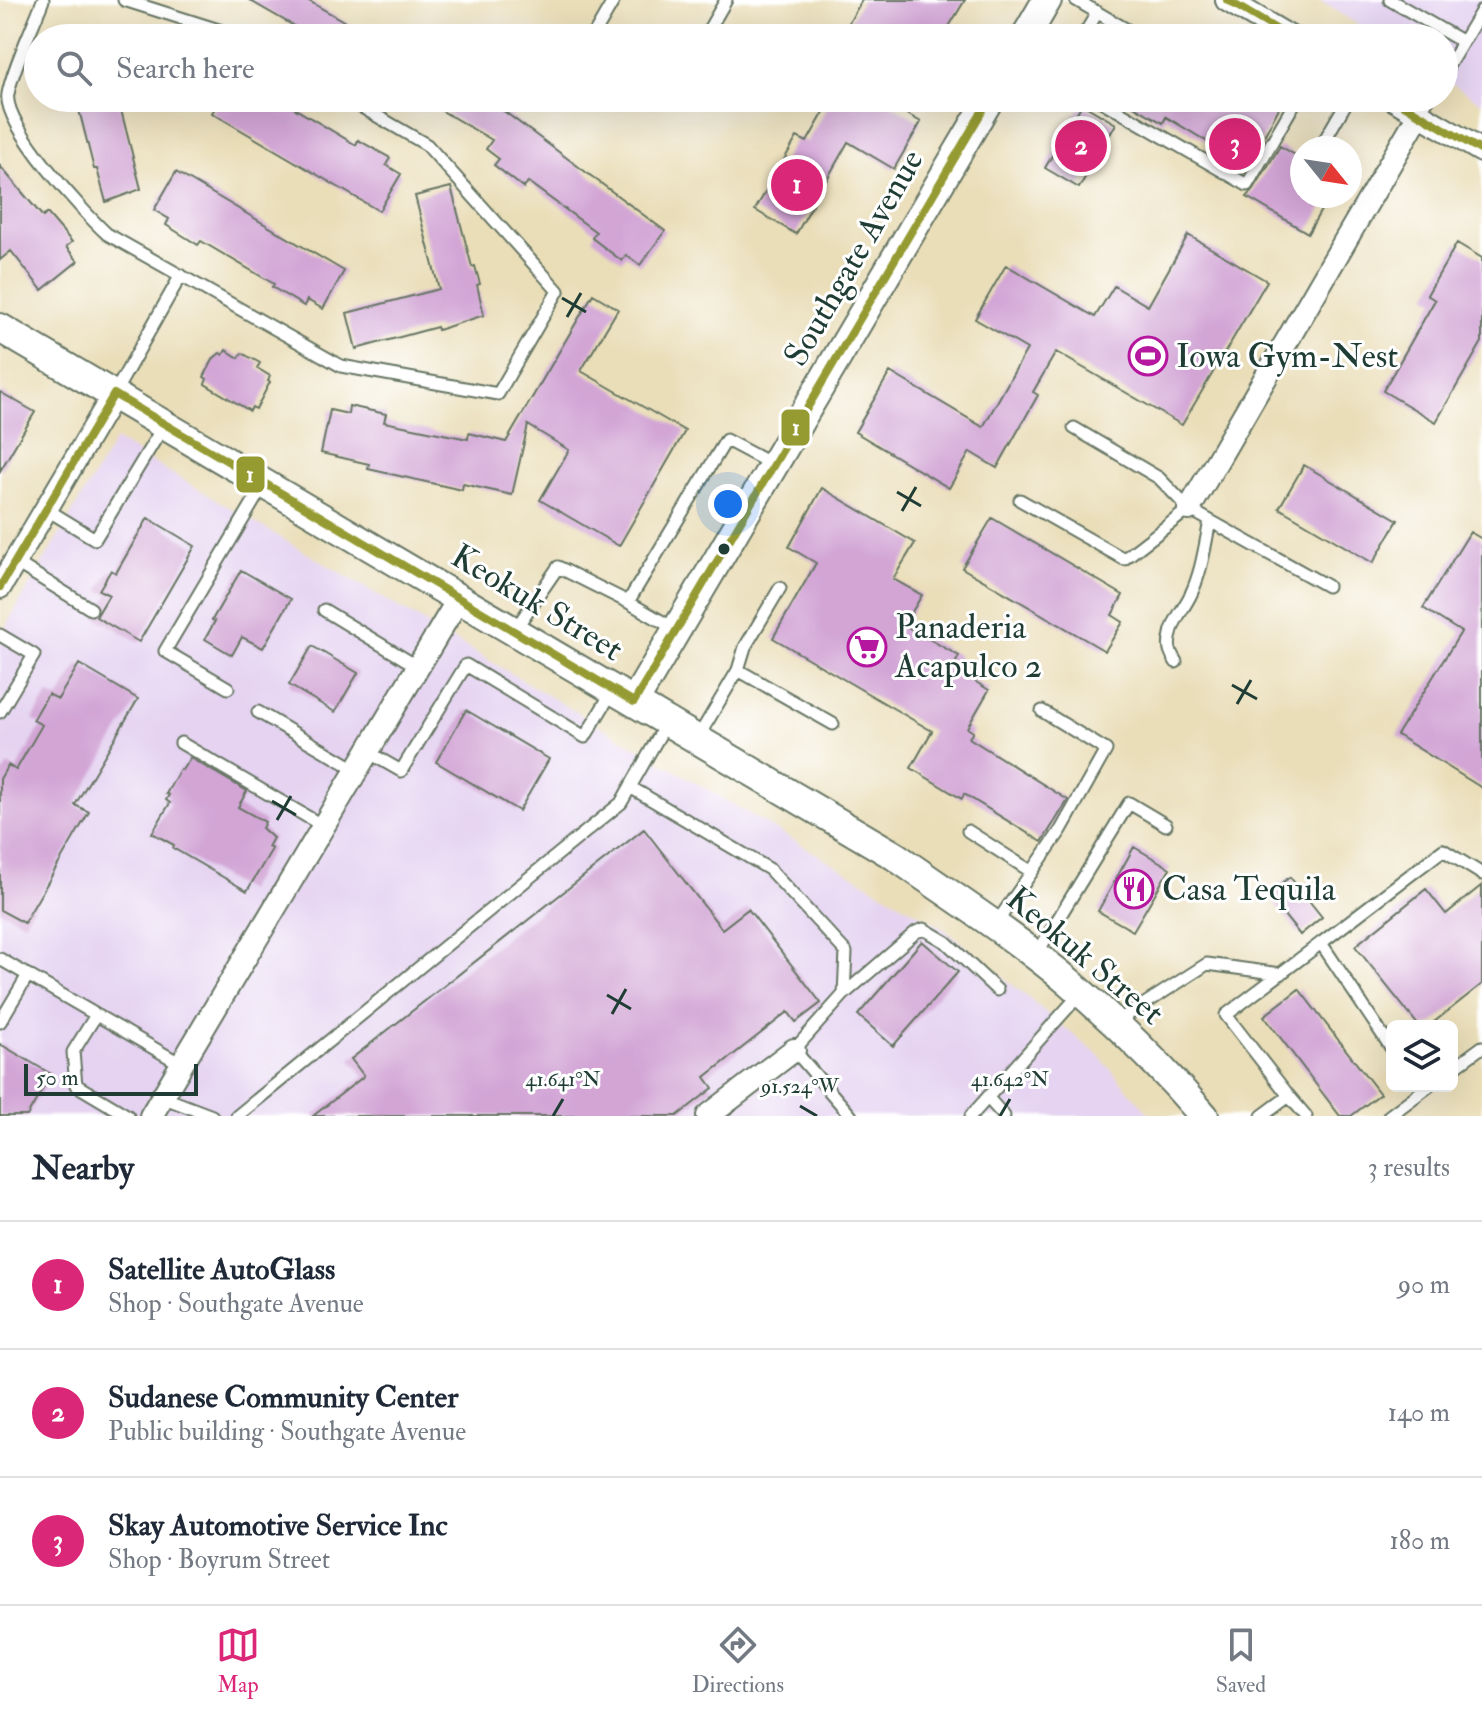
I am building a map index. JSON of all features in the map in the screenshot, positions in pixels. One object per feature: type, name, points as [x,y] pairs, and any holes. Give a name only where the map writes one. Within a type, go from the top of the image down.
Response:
[{"type":"street","points":[[1033,24],[1047,0]]},
{"type":"street","points":[[1227,0],[1267,24]]},
{"type":"street","name":"Southgate Avenue","points":[[624,696],[676,630],[982,112]]},
{"type":"street","points":[[1189,509],[1421,112]]},
{"type":"street","points":[[1432,112],[1482,151]]},
{"type":"street","name":"Keokuk Street","points":[[0,328],[895,856],[1035,955],[1081,993],[1152,1059],[1204,1116]]},
{"type":"street","points":[[0,587],[114,394]]},
{"type":"street","points":[[156,1106],[459,598]]},
{"type":"street","points":[[708,1116],[794,1050]]},
{"type":"lane","points":[[34,24],[43,0]]},
{"type":"lane","points":[[124,0],[200,24]]},
{"type":"lane","points":[[600,24],[614,0]]},
{"type":"lane","points":[[712,24],[726,0]]},
{"type":"lane","points":[[1076,0],[1116,24]]},
{"type":"lane","points":[[1390,0],[1432,24]]},
{"type":"lane","points":[[1458,50],[1482,10]]},
{"type":"lane","points":[[1090,24],[1097,13]]},
{"type":"lane","points":[[1458,39],[1463,42]]},
{"type":"lane","points":[[24,51],[7,97],[15,123],[78,207],[107,234],[341,366],[498,394],[558,291],[427,145],[370,112]]},
{"type":"lane","points":[[1120,112],[1247,185],[1289,112]]},
{"type":"lane","points":[[1327,136],[1341,112]]},
{"type":"lane","points":[[114,394],[181,275]]},
{"type":"lane","points":[[46,509],[95,539],[165,425]]},
{"type":"lane","points":[[1074,428],[1159,478],[1189,509],[1327,586]]},
{"type":"lane","points":[[628,602],[726,440],[773,466]]},
{"type":"lane","points":[[228,688],[165,651],[264,483]]},
{"type":"lane","points":[[1020,500],[1124,559],[1189,509]]},
{"type":"lane","points":[[1176,662],[1169,650],[1173,624],[1191,594],[1210,521]]},
{"type":"lane","points":[[15,562],[91,609]]},
{"type":"lane","points":[[514,631],[558,567],[676,630]]},
{"type":"lane","points":[[697,739],[738,670],[745,647],[780,588]]},
{"type":"lane","points":[[324,610],[418,667]]},
{"type":"lane","points":[[0,635],[34,655],[0,712]]},
{"type":"lane","points":[[258,712],[363,761],[401,771],[466,665],[585,737],[624,696]]},
{"type":"lane","points":[[738,670],[833,724]]},
{"type":"lane","points":[[995,926],[1061,830],[1106,750],[1042,711]]},
{"type":"lane","points":[[237,1116],[621,803],[667,722]]},
{"type":"lane","points":[[181,743],[323,826]]},
{"type":"lane","points":[[630,787],[769,869],[846,952],[844,994]]},
{"type":"lane","points":[[1035,955],[1129,803],[1166,825]]},
{"type":"lane","points":[[968,831],[1032,872]]},
{"type":"lane","points":[[1306,1116],[1226,1015],[1443,850],[1482,874]]},
{"type":"lane","points":[[851,1116],[794,1050],[844,994],[916,932],[924,929],[946,942],[997,990]]},
{"type":"lane","points":[[1321,943],[1386,1040]]},
{"type":"lane","points":[[0,959],[181,1064]]},
{"type":"lane","points":[[1114,1024],[1207,964],[1281,974]]},
{"type":"lane","points":[[0,1022],[28,975]]},
{"type":"lane","points":[[971,1116],[1081,993]]},
{"type":"lane","points":[[96,1015],[73,1052],[76,1085],[128,1116]]},
{"type":"lane","points":[[1458,1065],[1482,1047]]},
{"type":"lane","points":[[1389,1116],[1417,1092]]},
{"type":"lane","points":[[1262,1116],[1289,1096]]},
{"type":"lane","points":[[988,1098],[1004,1116]]},
{"type":"lane","points":[[156,1106],[212,1116]]},
{"type":"shaded area","points":[[1319,0],[1482,0],[1482,103],[1458,88],[1458,24],[1357,24]]},
{"type":"shaded area","points":[[115,440],[944,929],[1098,1055],[1151,1116],[0,1116],[0,636]]},
{"type":"building","points":[[249,0],[307,0],[349,24],[291,24]]},
{"type":"building","points":[[862,0],[965,0],[950,24],[848,24]]},
{"type":"building","points":[[80,112],[122,112],[141,189],[106,202],[97,169],[94,169]]},
{"type":"building","points":[[301,112],[356,145],[358,140],[390,158],[386,165],[401,174],[379,211],[212,113]]},
{"type":"building","points":[[444,112],[505,112],[665,231],[640,265],[626,255],[622,261],[592,238],[596,232],[528,182],[524,188],[494,165],[499,159],[486,149],[492,140]]},
{"type":"building","points":[[824,112],[904,112],[921,122],[894,169],[848,142],[796,234],[755,210],[797,137],[807,142]]},
{"type":"building","points":[[1077,112],[1096,112],[1116,124],[1079,188],[1045,168]]},
{"type":"building","points":[[1144,112],[1277,112],[1248,166],[1166,117],[1163,123]]},
{"type":"building","points":[[1280,146],[1290,152],[1290,208],[1322,208],[1308,233],[1247,197]]},
{"type":"building","points":[[0,166],[43,217],[47,213],[72,242],[66,247],[78,261],[42,290],[11,251],[0,260]]},
{"type":"building","points":[[176,172],[344,271],[323,309],[307,300],[304,306],[272,287],[274,284],[201,241],[198,245],[166,225],[169,219],[154,210]]},
{"type":"building","points":[[451,187],[472,267],[475,266],[480,284],[477,285],[484,315],[438,330],[437,327],[356,349],[347,313],[439,289],[415,196]]},
{"type":"building","points":[[1188,235],[1267,281],[1182,425],[1056,352],[1033,392],[1038,395],[997,468],[970,452],[949,488],[855,432],[890,372],[983,427],[1027,349],[975,319],[1006,265],[1095,317],[1114,286],[1148,306]]},
{"type":"building","points":[[1457,243],[1482,258],[1482,342],[1436,422],[1383,391],[1435,300],[1427,295]]},
{"type":"building","points":[[593,294],[618,309],[581,371],[685,431],[619,546],[540,500],[569,450],[528,425],[512,495],[463,484],[462,490],[368,469],[369,464],[321,453],[330,410],[348,414],[349,406],[386,414],[384,422],[468,439],[469,433],[506,442]]},
{"type":"building","points":[[226,350],[239,358],[242,353],[260,363],[257,368],[270,376],[256,409],[252,407],[250,411],[205,384],[207,379],[204,377],[214,358],[220,353],[223,355]]},
{"type":"building","points":[[0,392],[35,412],[0,471]]},
{"type":"building","points":[[1304,465],[1398,520],[1373,563],[1279,508]]},
{"type":"building","points":[[822,488],[915,543],[893,579],[922,595],[904,625],[959,656],[953,668],[989,690],[967,728],[973,732],[969,738],[1068,800],[1042,842],[964,794],[962,799],[911,768],[932,731],[773,638],[816,563],[789,547]]},
{"type":"building","points":[[148,518],[195,546],[139,642],[96,617],[109,595],[99,590],[111,570],[116,573]]},
{"type":"building","points":[[992,518],[1123,595],[1112,615],[1123,622],[1105,651],[962,568]]},
{"type":"building","points":[[1470,532],[1482,539],[1482,788],[1397,735],[1461,632],[1423,608]]},
{"type":"building","points":[[241,570],[291,599],[263,648],[242,637],[232,655],[205,639],[215,621],[212,620]]},
{"type":"building","points":[[312,646],[358,673],[335,712],[289,685]]},
{"type":"building","points":[[79,664],[138,699],[75,805],[89,812],[24,923],[0,910],[0,779],[8,765],[16,770],[42,725],[33,720],[48,694],[58,699]]},
{"type":"building","points":[[466,710],[549,759],[519,811],[436,762]]},
{"type":"building","points":[[190,758],[247,791],[238,807],[265,822],[262,828],[273,838],[268,847],[272,849],[247,891],[152,833],[170,803],[166,800],[169,795],[166,794]]},
{"type":"building","points":[[644,829],[722,929],[748,909],[821,1003],[796,1022],[788,1012],[705,1077],[713,1088],[677,1116],[313,1116],[364,1076],[351,1059]]},
{"type":"building","name":"Casa Tequila","points":[[1134,847],[1170,868],[1133,931],[1098,911]]},
{"type":"building","points":[[1290,877],[1322,917],[1300,935],[1267,894]]},
{"type":"building","points":[[1482,885],[1482,984],[1437,1020],[1414,1020],[1355,946],[1426,889],[1446,914]]},
{"type":"building","points":[[922,941],[958,972],[893,1046],[858,1015]]},
{"type":"building","points":[[1299,989],[1380,1094],[1351,1116],[1340,1116],[1264,1016]]},
{"type":"building","points":[[0,1044],[51,1074],[27,1116],[0,1116]]},
{"type":"transit line","name":"1","points":[[1227,0],[1267,24]]},
{"type":"transit line","name":"1","points":[[0,587],[114,394],[634,702],[982,112]]},
{"type":"transit line","name":"1","points":[[1416,112],[1482,151]]},
{"type":"place","name":"Skay Automotive Service Inc","points":[[1235,144]]},
{"type":"place","name":"Sudanese Community Center","points":[[1081,146]]},
{"type":"place","name":"Satellite AutoGlass","points":[[797,185]]},
{"type":"place","name":"Iowa Gym-Nest","points":[[1148,356]]},
{"type":"place","name":"Panaderia Acapulco 2","points":[[867,647]]},
{"type":"place","name":"Casa Tequila","points":[[1134,889]]}]
